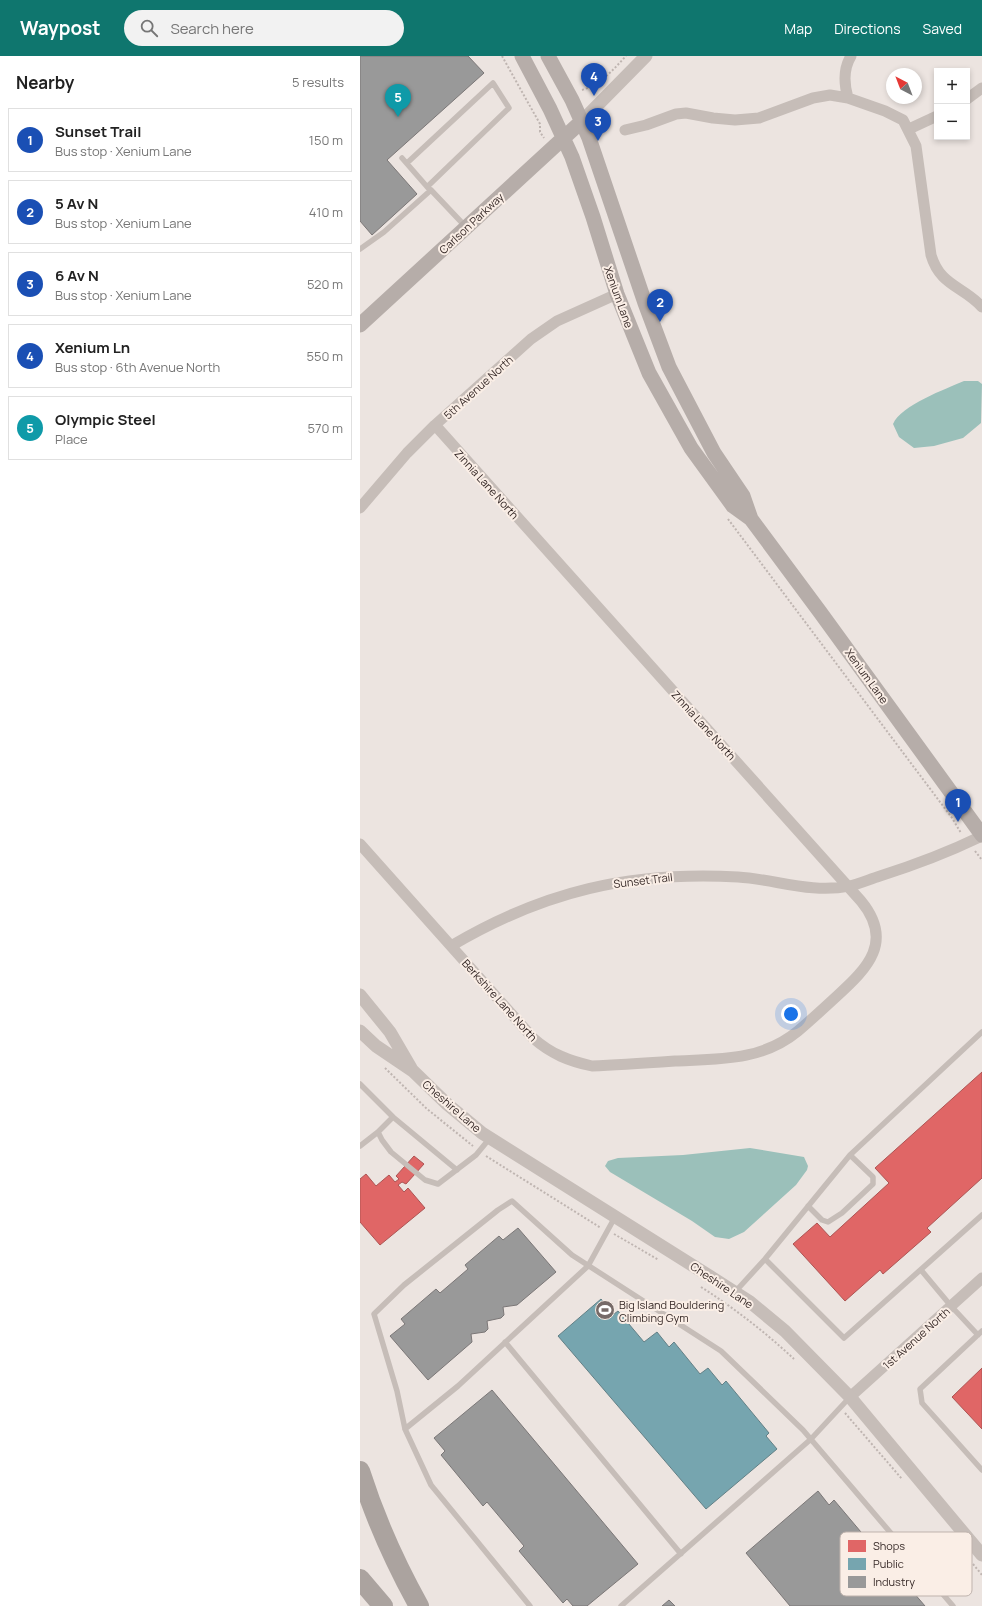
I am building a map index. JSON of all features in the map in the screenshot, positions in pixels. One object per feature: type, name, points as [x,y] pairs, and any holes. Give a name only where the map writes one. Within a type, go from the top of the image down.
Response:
[{"type":"highway","points":[[360,1471],[374,1512],[389,1548],[419,1606]]},
{"type":"highway","points":[[360,1579],[383,1606]]},
{"type":"main road","name":"Xenium Lane","points":[[522,56],[572,157],[593,217],[617,294],[649,373],[690,448],[733,506],[750,519],[820,612],[982,836]]},
{"type":"main road","name":"Xenium Lane","points":[[548,56],[572,100],[589,138],[645,303],[669,367],[714,453],[743,496],[750,519]]},
{"type":"main road","name":"Carlson Parkway","points":[[360,324],[582,121]]},
{"type":"street","points":[[582,121],[646,56]]},
{"type":"street","points":[[848,98],[845,85],[845,73],[848,60],[851,56]]},
{"type":"street","points":[[970,97],[982,88]]},
{"type":"street","points":[[625,130],[646,125],[676,114],[686,113],[713,118],[736,120],[759,118],[813,98],[830,95],[848,98],[885,111],[903,120],[909,129],[916,146],[931,255],[934,264],[938,272],[949,282],[976,300],[982,307]]},
{"type":"street","points":[[909,129],[934,117]]},
{"type":"street","name":"5th Avenue North","points":[[360,508],[407,453],[531,339],[557,321],[617,294]]},
{"type":"street","name":"Zinnia Lane North","points":[[435,426],[867,908],[872,918],[875,931],[874,951],[868,965],[859,976],[798,1031]]},
{"type":"street","name":"Sunset Trail","points":[[451,946],[525,908],[579,891],[637,879],[669,876],[749,878],[807,888],[848,886],[897,871],[949,852],[982,836]]},
{"type":"street","name":"Berkshire Lane North","points":[[360,844],[533,1038],[556,1055],[573,1062],[592,1066],[740,1057],[774,1047],[798,1031]]},
{"type":"street","name":"Cheshire Lane","points":[[360,995],[390,1032],[413,1071]]},
{"type":"street","name":"Cheshire Lane","points":[[360,1031],[376,1046],[413,1071],[447,1104],[490,1138],[750,1302],[786,1331],[850,1397],[956,1532]]},
{"type":"street","name":"1st Avenue North","points":[[850,1397],[982,1278]]},
{"type":"lane","points":[[361,247],[384,232],[508,108],[493,82],[407,164]]},
{"type":"lane","points":[[402,158],[466,227]]},
{"type":"lane","points":[[734,1292],[765,1259],[850,1155],[982,1032]]},
{"type":"lane","points":[[360,1084],[393,1117],[457,1170]]},
{"type":"lane","points":[[360,1146],[378,1132],[393,1117]]},
{"type":"lane","points":[[378,1132],[391,1152],[425,1180],[438,1184],[476,1155],[490,1138]]},
{"type":"lane","points":[[808,1206],[822,1220],[828,1222],[842,1213],[873,1184],[873,1177],[850,1155]]},
{"type":"lane","points":[[530,1606],[431,1485],[405,1429],[398,1391],[374,1314],[404,1285],[498,1210],[512,1201],[572,1255],[721,1351],[803,1430],[890,1532]]},
{"type":"lane","points":[[765,1259],[844,1338],[982,1215]]},
{"type":"lane","points":[[405,1429],[458,1386],[588,1266],[615,1217]]},
{"type":"lane","points":[[921,1270],[951,1306],[980,1333],[920,1389],[922,1403],[982,1470]]},
{"type":"lane","points":[[505,1342],[681,1554]]},
{"type":"lane","points":[[621,1606],[811,1439],[850,1397]]},
{"type":"lane","points":[[944,1596],[953,1606]]},
{"type":"path","points":[[502,56],[540,124],[540,132]]},
{"type":"path","points":[[582,90],[592,87],[605,78],[626,56]]},
{"type":"path","points":[[978,855],[982,860]]},
{"type":"path","points":[[382,1065],[427,1109],[480,1151],[523,1180],[596,1225],[662,1262]]},
{"type":"path","points":[[701,1286],[726,1302],[795,1360]]},
{"type":"path","points":[[840,1407],[902,1480]]},
{"type":"path","points":[[977,1559],[982,1575]]},
{"type":"water","points":[[964,381],[978,381],[982,384],[981,423],[963,438],[934,446],[914,448],[899,437],[893,424],[905,410],[925,398]]},
{"type":"water","points":[[750,1148],[804,1157],[808,1166],[807,1170],[796,1185],[744,1232],[729,1239],[715,1237],[692,1221],[610,1172],[605,1166],[608,1161],[618,1158],[683,1155]]},
{"type":"building: Shops","points":[[982,1072],[982,1178],[927,1228],[931,1232],[883,1274],[880,1270],[845,1301],[793,1244],[817,1223],[830,1237],[889,1183],[875,1168]]},
{"type":"building: Shops","points":[[414,1156],[424,1164],[406,1184],[402,1182],[398,1185],[404,1192],[408,1188],[425,1208],[380,1245],[360,1222],[360,1179],[366,1174],[376,1186],[389,1175],[395,1182],[399,1179],[396,1176]]},
{"type":"building: Shops","points":[[982,1368],[982,1429],[952,1397]]},
{"type":"building: Public","points":[[601,1299],[614,1314],[618,1311],[644,1342],[657,1332],[669,1347],[674,1342],[700,1374],[708,1368],[722,1385],[726,1381],[769,1433],[766,1436],[777,1449],[706,1509],[558,1336]]},
{"type":"building: Industry","points":[[360,56],[468,56],[484,73],[387,160],[417,194],[372,235],[360,221]]},
{"type":"building: Industry","points":[[518,1228],[556,1272],[517,1305],[503,1307],[504,1315],[501,1318],[487,1321],[488,1329],[485,1332],[471,1334],[472,1342],[428,1380],[390,1336],[405,1324],[401,1319],[436,1289],[440,1293],[468,1269],[465,1265],[499,1236],[503,1240]]},
{"type":"building: Industry","points":[[492,1390],[638,1564],[587,1606],[573,1606],[567,1599],[563,1603],[519,1551],[524,1546],[487,1502],[483,1506],[441,1455],[445,1451],[434,1438]]},
{"type":"building: Industry","points":[[818,1491],[829,1505],[834,1500],[861,1532],[840,1532],[840,1596],[916,1596],[925,1606],[790,1606],[746,1553]]},
{"type":"building: Industry","points":[[669,1600],[675,1606],[662,1606]]},
{"type":"place","name":"Xenium Ln","points":[[594,96]]},
{"type":"place","name":"Olympic Steel","points":[[398,117]]},
{"type":"place","name":"6 Av N","points":[[598,141]]},
{"type":"place","name":"5 Av N","points":[[660,322]]},
{"type":"place","name":"Sunset Trail","points":[[958,822]]},
{"type":"place","name":"Big Island Bouldering Climbing Gym","points":[[605,1310]]}]
